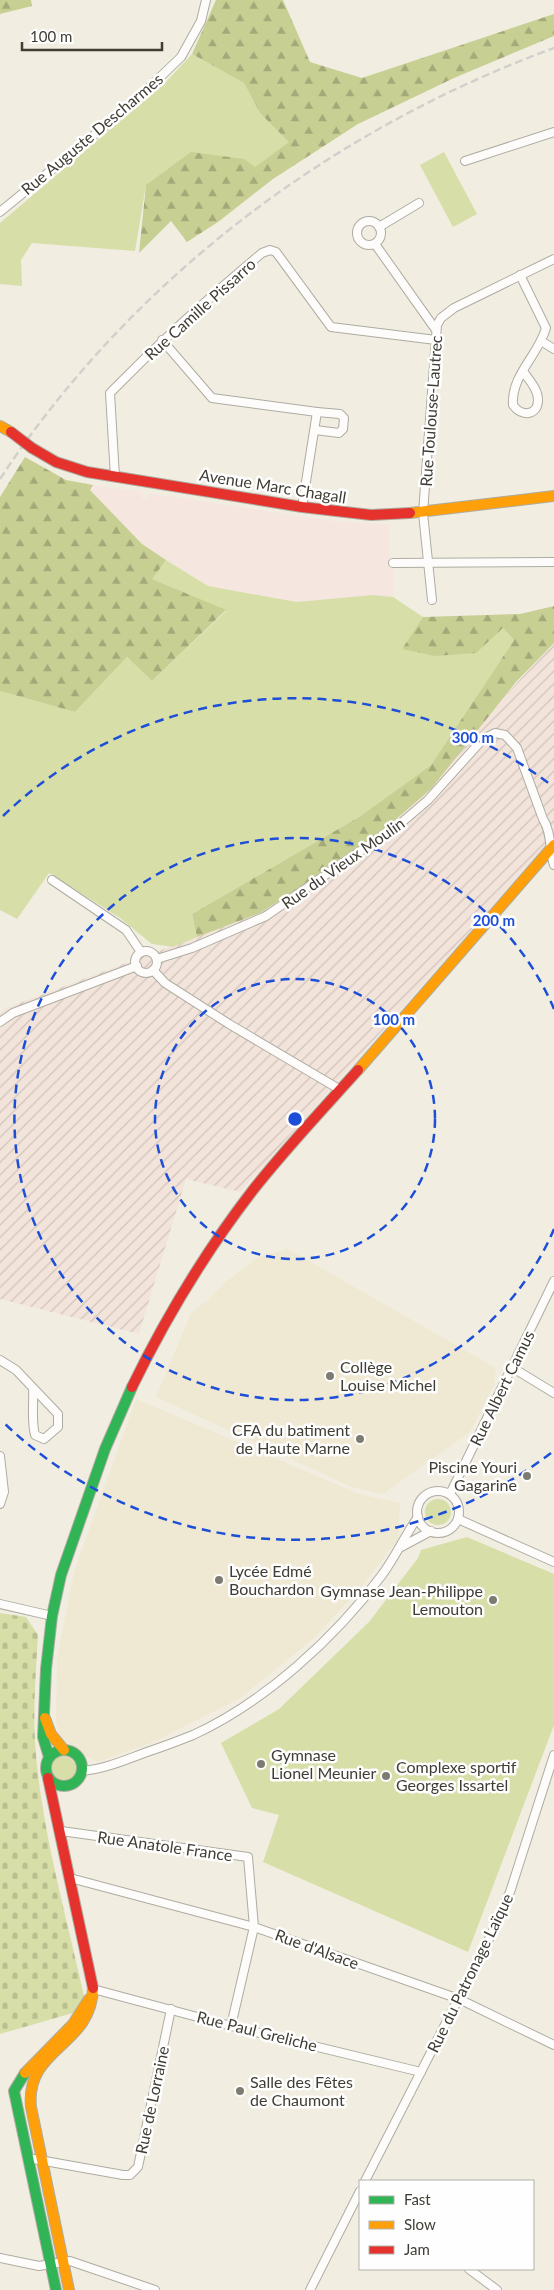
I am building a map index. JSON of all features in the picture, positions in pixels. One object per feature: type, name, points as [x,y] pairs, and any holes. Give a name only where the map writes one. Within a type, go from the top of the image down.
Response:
[{"type":"street","name":"Rue Auguste Descharmes","points":[[0,212],[132,104],[181,57],[201,21],[206,0]]},
{"type":"street","points":[[465,161],[554,132]]},
{"type":"street","points":[[379,227],[419,203]]},
{"type":"street","points":[[366,222],[374,222],[379,227],[380,238],[375,244],[364,244],[359,238],[358,230],[366,222]]},
{"type":"street","points":[[375,244],[436,330]]},
{"type":"street","name":"Rue Camille Pissarro","points":[[114,477],[110,393],[162,340],[214,292],[262,253],[270,250],[276,252],[330,327],[436,340]]},
{"type":"street","name":"Rue Toulouse-Lautrec","points":[[432,600],[422,513],[436,330],[439,321],[454,308],[554,259]]},
{"type":"street","points":[[520,275],[546,328],[541,342],[523,371],[516,383],[512,397],[513,406],[517,412],[524,414],[531,413],[536,408],[538,399],[535,389],[523,371]]},
{"type":"street","points":[[162,340],[212,398],[340,414],[344,418],[344,429],[339,433],[315,430]]},
{"type":"street","points":[[541,342],[554,349]]},
{"type":"street","points":[[302,507],[318,412]]},
{"type":"street","name":"Avenue Marc Chagall","points":[[0,426],[42,454],[66,467],[114,477],[302,507],[371,515],[422,513],[554,496]]},
{"type":"street","points":[[393,563],[554,562]]},
{"type":"street","name":"Rue du Vieux Moulin","points":[[157,959],[192,948],[266,916],[400,824],[428,800],[483,739],[495,733],[505,735],[517,748],[543,819],[549,828],[552,847]]},
{"type":"street","points":[[552,847],[554,865]]},
{"type":"street","points":[[69,2290],[31,2107],[29,2089],[34,2074],[40,2066],[84,2024],[93,2003],[93,1989],[61,1831],[46,1768],[49,1757],[43,1737],[46,1669],[52,1616],[62,1575],[82,1510],[126,1399],[152,1346],[178,1299],[235,1213],[339,1089],[552,847]]},
{"type":"street","points":[[52,880],[126,930],[141,952]]},
{"type":"street","points":[[136,966],[144,972],[153,970],[156,965],[157,959],[150,952],[141,952]]},
{"type":"street","points":[[136,966],[136,958],[141,952]]},
{"type":"street","points":[[0,1022],[13,1012],[136,966]]},
{"type":"street","points":[[153,970],[165,984],[339,1089]]},
{"type":"street","name":"Rue Albert Camus","points":[[450,1494],[554,1281]]},
{"type":"street","points":[[0,1360],[16,1370],[58,1414],[58,1427],[44,1438],[35,1435],[32,1426],[35,1407],[33,1388]]},
{"type":"street","points":[[513,1368],[554,1393]]},
{"type":"street","points":[[0,1456],[4,1492],[0,1504]]},
{"type":"street","points":[[82,1771],[114,1764],[177,1741],[215,1723],[248,1703],[298,1665],[382,1575],[418,1517],[419,1503],[427,1494],[438,1491],[450,1494],[458,1505],[458,1519],[450,1529],[444,1532],[430,1531],[425,1528],[418,1517]]},
{"type":"street","points":[[458,1519],[554,1562]]},
{"type":"street","points":[[400,1548],[430,1531]]},
{"type":"street","points":[[0,1604],[52,1616]]},
{"type":"street","points":[[44,1715],[51,1734],[64,1750],[78,1757],[82,1771],[77,1781],[66,1786],[56,1785],[48,1778]]},
{"type":"street","points":[[49,1757],[56,1752],[64,1750]]},
{"type":"street","name":"Rue du Patronage Laïque","points":[[366,2180],[459,1999],[510,1892],[554,1755]]},
{"type":"street","points":[[56,1809],[66,1786]]},
{"type":"street","name":"Rue Anatole France","points":[[61,1831],[248,1857],[254,1927],[231,2026]]},
{"type":"street","name":"Rue d'Alsace","points":[[70,1878],[254,1927],[459,1999],[554,2045]]},
{"type":"street","points":[[56,2290],[14,2091],[19,2079],[29,2067],[49,2046],[71,2028],[84,2009],[93,1989]]},
{"type":"street","name":"Rue Paul Greliche","points":[[93,1989],[231,2026],[421,2072]]},
{"type":"street","name":"Rue de Lorraine","points":[[28,2158],[123,2175],[130,2175],[138,2167],[171,2009]]},
{"type":"street","points":[[310,2290],[359,2193]]},
{"type":"street","points":[[0,2258],[39,2266],[70,2261],[155,2290]]},
{"type":"street","points":[[470,2270],[497,2290]]},
{"type":"shaded area","points":[[93,485],[143,492],[142,499],[146,500],[148,493],[341,522],[389,524],[389,557],[393,567],[393,597],[373,595],[299,602],[208,586],[142,544],[90,490]]},
{"type":"shaded area","points":[[554,643],[554,836],[240,1192],[186,1179],[139,1334],[0,1299],[0,1014],[6,1008],[260,913],[366,845]]},
{"type":"shaded area","name":"Collège Louise Michel","points":[[288,1249],[496,1368],[494,1385],[470,1432],[383,1494],[352,1487],[156,1397],[191,1313],[209,1299],[224,1283],[259,1257]]},
{"type":"shaded area","name":"Lycée Edmé Bouchardon","points":[[136,1399],[359,1494],[400,1503],[398,1539],[360,1589],[312,1640],[240,1698],[156,1741],[98,1762],[89,1758],[59,1736],[56,1721],[57,1658],[74,1572]]},
{"type":"green space","points":[[0,0],[31,0],[32,6],[0,14]]},
{"type":"green space","points":[[216,0],[283,0],[310,62],[362,78],[554,14],[554,36],[454,78],[358,124],[273,179],[218,222],[187,242],[171,221],[139,253],[146,185],[191,152],[244,159],[255,167],[289,142],[260,113],[244,83],[192,54]]},
{"type":"green space","points":[[192,54],[244,83],[260,113],[290,142],[255,167],[146,185],[135,251],[32,243],[21,260],[22,286],[0,284],[0,223],[164,84]]},
{"type":"green space","points":[[444,152],[477,214],[453,227],[420,165]]},
{"type":"green space","points":[[25,457],[66,480],[93,485],[90,490],[142,544],[166,560],[152,579],[226,610],[152,681],[127,657],[75,712],[0,691],[0,497]]},
{"type":"green space","points":[[166,560],[208,586],[297,602],[373,595],[393,597],[423,617],[402,649],[503,628],[514,640],[431,765],[359,817],[192,914],[197,937],[173,947],[152,944],[120,918],[49,873],[17,919],[0,910],[0,691],[75,712],[127,657],[152,681],[226,611],[151,579]]},
{"type":"green space","points":[[554,606],[554,643],[516,682],[431,789],[366,845],[260,913],[197,937],[192,914],[359,817],[431,765],[514,640],[503,628],[476,653],[435,656],[402,649],[423,617],[520,614]]},
{"type":"green space","points":[[438,1499],[447,1503],[451,1512],[447,1521],[438,1525],[429,1521],[425,1512],[429,1503]]},
{"type":"green space","name":"Complexe sportif Georges Issartel","points":[[467,1537],[554,1574],[554,1725],[468,1952],[263,1862],[279,1815],[252,1808],[221,1743],[279,1709],[369,1622],[418,1558],[421,1550]]},
{"type":"green space","points":[[0,1613],[26,1617],[38,1635],[34,1715],[42,1805],[84,1996],[73,2013],[0,2034]]},
{"type":"green space","points":[[63,1756],[72,1760],[76,1769],[72,1778],[63,1782],[54,1778],[50,1769],[54,1760]]},
{"type":"railway","points":[[0,479],[52,407],[110,339],[174,277],[242,220],[315,168],[391,122],[471,82],[554,48]]},
{"type":"traffic: fast","points":[[49,1757],[43,1737],[46,1669],[52,1616],[61,1575],[105,1449],[132,1387]]},
{"type":"traffic: fast","points":[[64,1750],[71,1751],[77,1755],[81,1761],[82,1768],[81,1775],[77,1781],[71,1785],[64,1786],[57,1785],[51,1781],[47,1775],[46,1768],[47,1761],[51,1755],[57,1751],[64,1750]]},
{"type":"traffic: fast","points":[[25,2073],[14,2091],[56,2290]]},
{"type":"traffic: slow","points":[[0,426],[11,432]]},
{"type":"traffic: slow","points":[[410,513],[554,496]]},
{"type":"traffic: slow","points":[[358,1070],[554,845]]},
{"type":"traffic: slow","points":[[45,1718],[51,1734],[64,1750]]},
{"type":"traffic: slow","points":[[69,2290],[31,2107],[32,2087],[38,2071],[82,2023],[90,2008],[93,1988]]},
{"type":"traffic: slow","points":[[25,2073],[73,2024],[89,1999]]},
{"type":"traffic: jam","points":[[11,432],[32,448]]},
{"type":"traffic: jam","points":[[32,448],[56,462],[87,472],[302,507],[371,515],[410,513]]},
{"type":"traffic: jam","points":[[132,1387],[188,1285],[236,1213],[278,1159],[358,1070]]},
{"type":"traffic: jam","points":[[48,1778],[93,1988]]},
{"type":"place","name":"Collège Louise Michel","points":[[330,1376]]},
{"type":"place","name":"CFA du batiment de Haute Marne","points":[[360,1439]]},
{"type":"place","name":"Piscine Youri Gagarine","points":[[527,1476]]},
{"type":"place","name":"Lycée Edmé Bouchardon","points":[[219,1580]]},
{"type":"place","name":"Gymnase Jean-Philippe Lemouton","points":[[493,1600]]},
{"type":"place","name":"Gymnase Lionel Meunier","points":[[261,1764]]},
{"type":"place","name":"Complexe sportif Georges Issartel","points":[[386,1776]]},
{"type":"place","name":"Salle des Fêtes de Chaumont","points":[[240,2091]]}]
